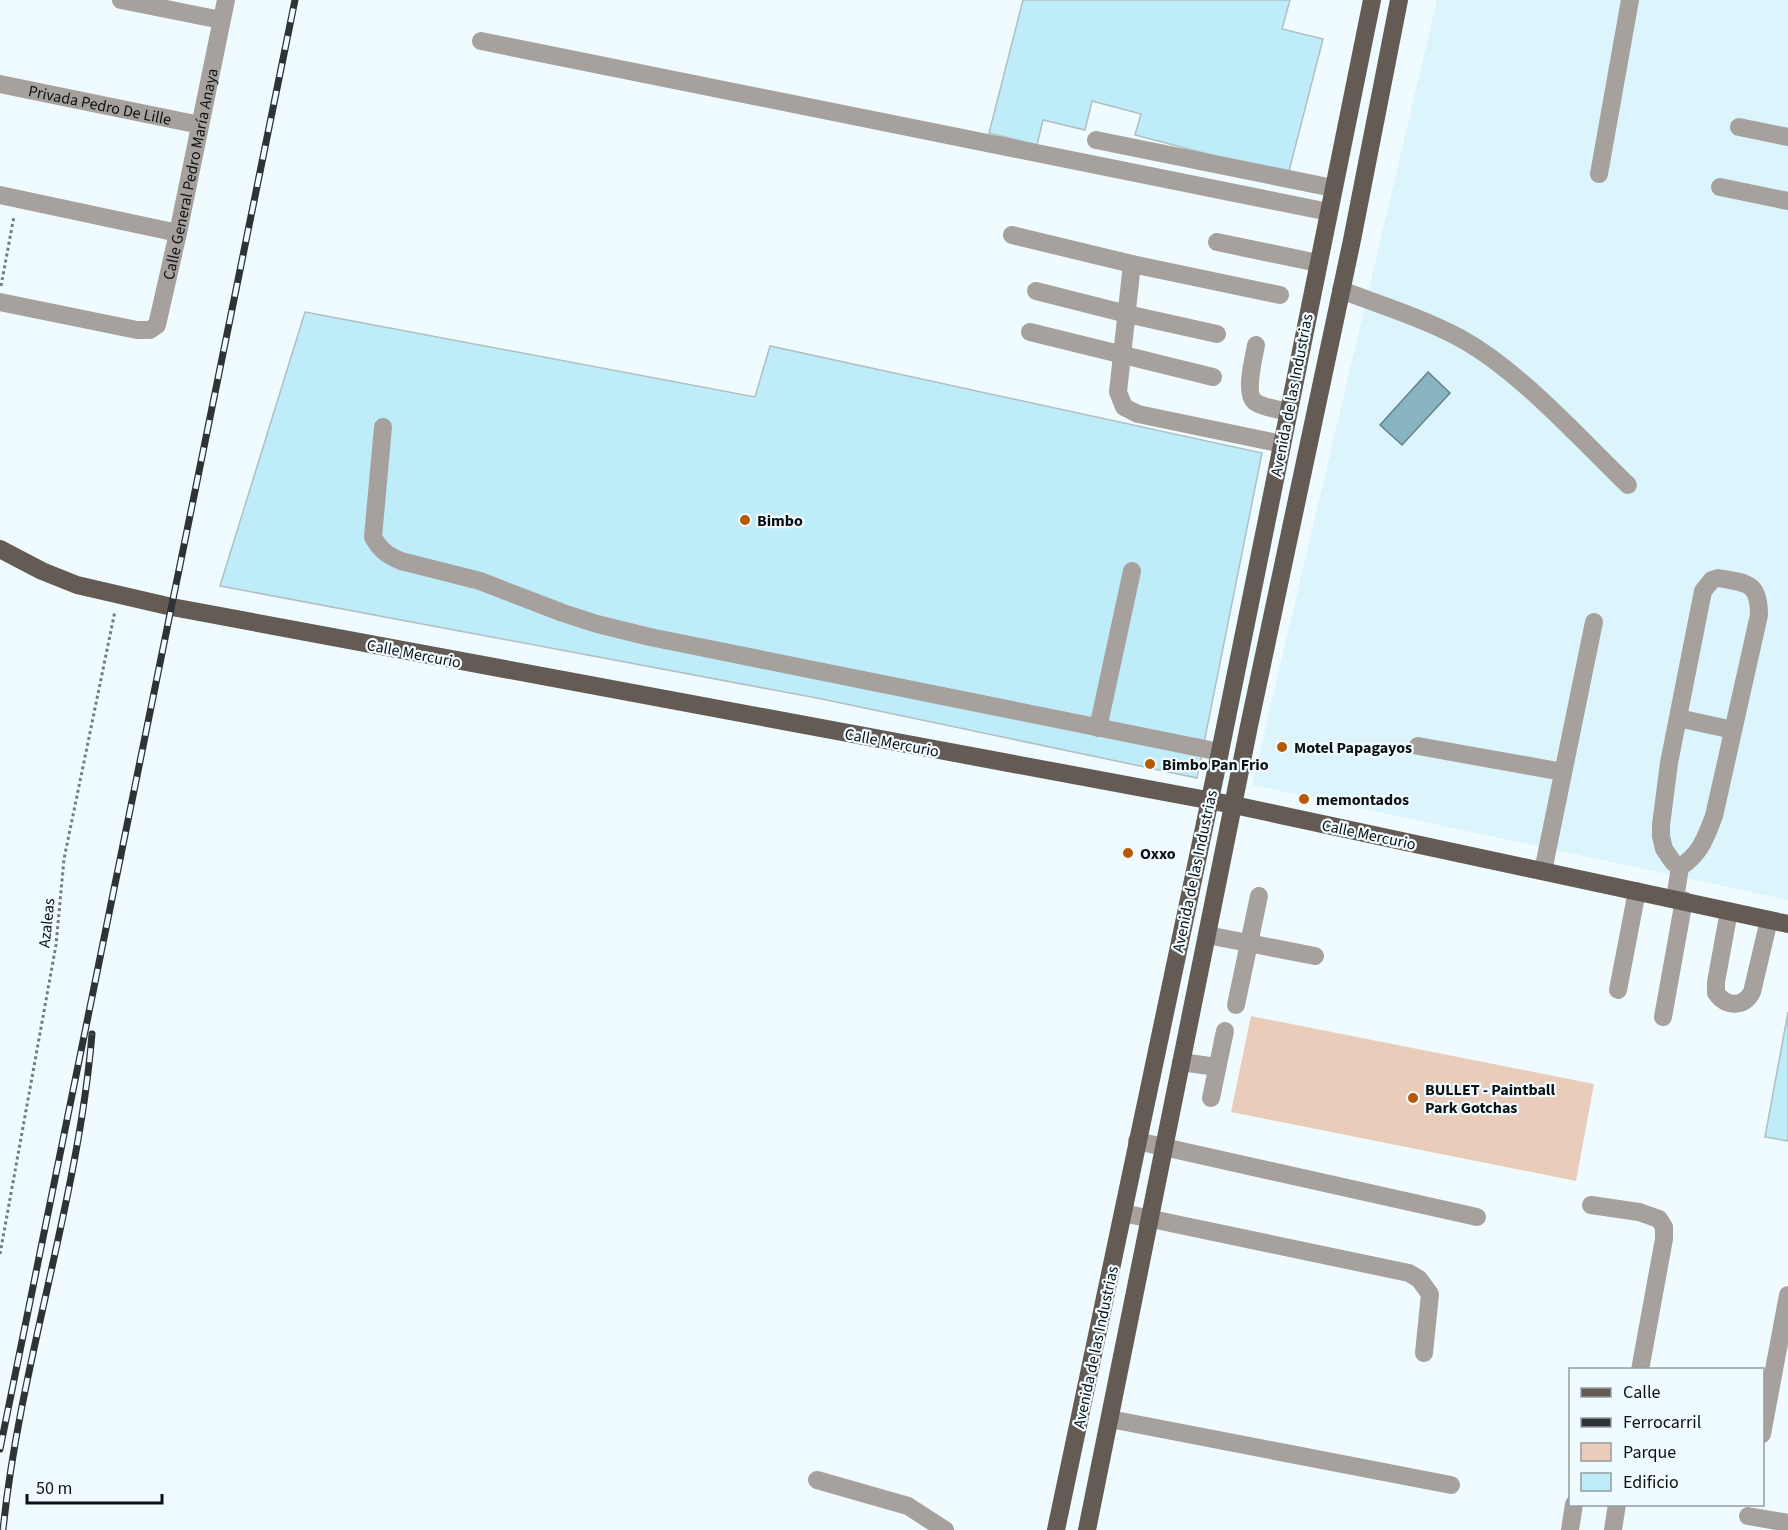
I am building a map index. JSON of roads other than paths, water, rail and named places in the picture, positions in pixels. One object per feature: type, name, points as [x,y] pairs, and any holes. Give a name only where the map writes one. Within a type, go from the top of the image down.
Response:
[{"type":"main road","name":"Avenida de las Industrias","points":[[1056,1530],[1220,752],[1372,0]]},
{"type":"main road","name":"Avenida de las Industrias","points":[[1087,1530],[1249,726],[1350,249],[1399,0]]},
{"type":"main road","points":[[1322,243],[1350,249]]},
{"type":"main road","name":"Calle Mercurio","points":[[0,549],[42,571],[77,585],[184,610],[1234,805],[1788,924]]},
{"type":"main road","points":[[1226,722],[1249,726]]},
{"type":"main road","points":[[1075,1448],[1102,1454]]},
{"type":"street","points":[[121,0],[221,20]]},
{"type":"street","name":"Calle General Pedro María Anaya","points":[[0,302],[137,330],[150,330],[157,325],[226,0]]},
{"type":"street","points":[[1599,174],[1630,0]]},
{"type":"street","points":[[481,41],[1329,212]]},
{"type":"street","name":"Privada Pedro De Lille","points":[[0,84],[200,125]]},
{"type":"street","points":[[1739,127],[1788,137]]},
{"type":"street","points":[[1096,140],[1333,188]]},
{"type":"street","points":[[1720,187],[1788,201]]},
{"type":"street","points":[[8,196],[178,233]]},
{"type":"street","points":[[1012,235],[1280,296]]},
{"type":"street","points":[[1217,242],[1318,263]]},
{"type":"street","points":[[1132,264],[1118,396],[1124,407],[1130,411],[1282,444]]},
{"type":"street","points":[[1341,290],[1431,324],[1484,353],[1537,397],[1628,484]]},
{"type":"street","points":[[1036,291],[1217,334]]},
{"type":"street","points":[[1030,332],[1214,377]]},
{"type":"street","points":[[1256,345],[1251,397],[1264,406],[1288,412]]},
{"type":"street","points":[[383,427],[372,531],[381,550],[388,556],[488,583],[563,613],[650,637],[1220,752]]},
{"type":"street","points":[[1098,728],[1132,571]]},
{"type":"street","points":[[1718,578],[1752,587],[1757,593],[1759,615],[1714,816],[1705,841],[1695,856],[1680,867],[1668,857],[1660,836],[1669,763],[1703,591],[1712,580],[1718,578]]},
{"type":"street","points":[[1543,871],[1594,622]]},
{"type":"street","points":[[1678,718],[1733,730]]},
{"type":"street","points":[[1418,746],[1563,772]]},
{"type":"street","points":[[1663,1017],[1680,899],[1680,867]]},
{"type":"street","points":[[1618,990],[1637,891]]},
{"type":"street","points":[[1236,1005],[1259,896]]},
{"type":"street","points":[[1730,911],[1716,982],[1716,993],[1725,1002],[1742,1004],[1752,992],[1769,920]]},
{"type":"street","points":[[1207,935],[1315,956]]},
{"type":"street","points":[[1211,1098],[1225,1030]]},
{"type":"street","points":[[1181,1062],[1217,1067]]},
{"type":"street","points":[[1137,1141],[1477,1217]]},
{"type":"street","points":[[1591,1205],[1639,1212],[1659,1219],[1664,1227],[1664,1239],[1640,1368]]},
{"type":"street","points":[[1123,1213],[1409,1273],[1419,1279],[1430,1294],[1425,1353]]},
{"type":"street","points":[[1764,1429],[1779,1388],[1788,1295]]},
{"type":"street","points":[[1110,1419],[1451,1485]]},
{"type":"street","points":[[817,1480],[908,1506],[945,1530]]},
{"type":"street","points":[[1570,1530],[1574,1506]]},
{"type":"street","points":[[1613,1530],[1617,1506]]},
{"type":"street","points":[[1748,1517],[1788,1523]]},
{"type":"water","points":[[1428,372],[1450,393],[1402,445],[1380,425]]},
{"type":"railway","points":[[0,1449],[295,0]]},
{"type":"railway","points":[[3,1530],[22,1406],[75,1159],[92,1034]]},
{"type":"place","name":"Bimbo","points":[[745,520]]},
{"type":"place","name":"Motel Papagayos","points":[[1282,747]]},
{"type":"place","name":"Bimbo Pan Frio","points":[[1150,764]]},
{"type":"place","name":"memontados","points":[[1304,799]]},
{"type":"place","name":"Oxxo","points":[[1128,853]]},
{"type":"place","name":"BULLET - Paintball Park Gotchas","points":[[1413,1098]]}]
